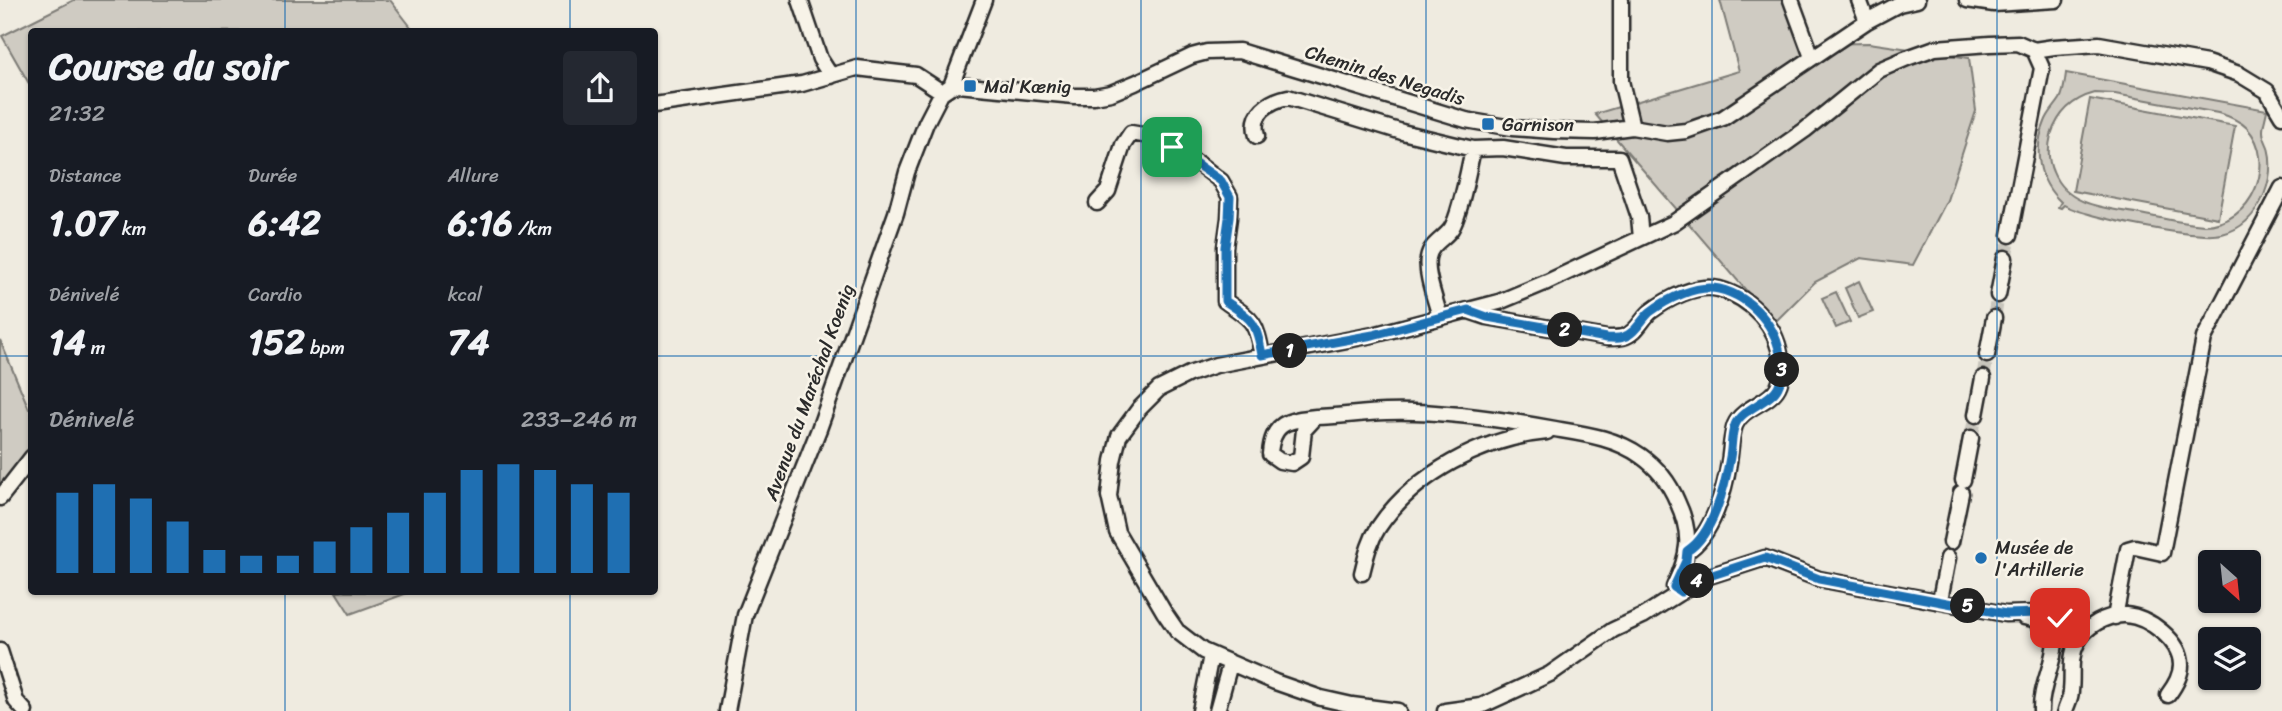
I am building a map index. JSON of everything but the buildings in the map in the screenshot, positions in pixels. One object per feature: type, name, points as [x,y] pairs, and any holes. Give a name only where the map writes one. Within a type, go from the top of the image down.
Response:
[{"type":"street","points":[[800,0],[820,59],[831,76]]},
{"type":"street","name":"Avenue du Maréchal Koenig","points":[[727,711],[745,615],[819,429],[897,213],[926,123],[947,89],[985,0]]},
{"type":"street","points":[[1621,0],[1621,81],[1632,127]]},
{"type":"street","points":[[1791,0],[1812,57]]},
{"type":"street","points":[[1858,0],[1867,21]]},
{"type":"street","name":"Chemin des Negadis","points":[[947,89],[1094,96],[1111,93],[1135,83],[1192,55],[1239,51],[1466,120],[1512,128],[1554,131],[1595,132],[1632,127],[1667,133],[1705,125],[1739,108],[1867,21],[1899,4],[1917,0]]},
{"type":"street","points":[[1967,0],[1994,4],[2056,0]]},
{"type":"street","points":[[1398,711],[1321,698],[1211,655],[1177,631],[1117,533],[1109,496],[1119,436],[1139,409],[1159,389],[1189,374],[1216,365],[1373,335],[1499,302],[1522,293],[1672,223],[1805,130],[1879,70],[1935,48],[2018,43],[2034,50],[2099,44],[2207,63],[2239,74],[2267,91],[2282,116]]},
{"type":"street","points":[[2010,235],[2042,68],[2034,50]]},
{"type":"street","points":[[658,104],[802,84],[857,68],[916,75],[947,89]]},
{"type":"street","points":[[1258,136],[1255,128],[1260,111],[1275,100],[1288,97],[1402,132],[1473,149],[1503,149],[1566,158],[1619,158],[1639,217],[1642,238]]},
{"type":"street","points":[[1097,203],[1108,191],[1123,145],[1131,133],[1155,137],[1221,181],[1230,197],[1225,247],[1225,301],[1250,317],[1258,331],[1262,355]]},
{"type":"street","points":[[1440,317],[1427,266],[1428,254],[1452,229],[1473,149]]},
{"type":"street","points":[[2115,617],[2128,549],[2135,547],[2162,553],[2204,338],[2282,188]]},
{"type":"street","points":[[1998,295],[2005,258]]},
{"type":"street","points":[[1468,310],[1487,317],[1607,338],[1625,337],[1636,329],[1649,313],[1680,295],[1698,289],[1717,288],[1758,311],[1773,329],[1779,346],[1782,373],[1778,388],[1735,424],[1720,497],[1701,540],[1687,551]]},
{"type":"street","points":[[1987,355],[1994,318]]},
{"type":"street","points":[[1976,415],[1983,379]]},
{"type":"street","points":[[1317,418],[1388,412],[1452,415],[1595,436],[1624,446],[1662,474],[1682,512],[1688,542],[1686,561],[1674,587],[1681,592]]},
{"type":"street","points":[[1362,573],[1369,546],[1379,528],[1398,504],[1426,477],[1496,443],[1538,433],[1566,431]]},
{"type":"street","points":[[1951,542],[1971,439]]},
{"type":"street","points":[[0,498],[28,462]]},
{"type":"street","points":[[1445,711],[1481,706],[1550,674],[1613,630],[1643,615],[1700,579],[1765,558],[1819,579],[2033,619],[2055,636],[2053,659],[2041,711]]},
{"type":"street","points":[[1940,600],[1948,558]]},
{"type":"street","points":[[2006,614],[2040,613],[2060,618],[2072,627],[2077,642]]},
{"type":"street","points":[[2065,711],[2077,642],[2098,621],[2126,615],[2158,627],[2176,648],[2181,666],[2175,685],[2168,695]]},
{"type":"street","points":[[0,651],[16,701],[25,711]]},
{"type":"street","points":[[1200,711],[1211,655]]},
{"type":"street","points":[[1217,711],[1230,663]]},
{"type":"street","points":[[2046,680],[2058,675],[2071,688],[2081,711]]},
{"type":"shaded area","points":[[74,0],[390,0],[412,28],[28,28],[28,82],[2,36]]},
{"type":"shaded area","points":[[1720,0],[1795,0],[1811,44],[1869,43],[1969,58],[1976,111],[1947,200],[1913,265],[1861,258],[1815,282],[1774,323],[1595,114],[1739,71]]},
{"type":"shaded area","points":[[2066,73],[2267,110],[2263,131],[2268,147],[2270,171],[2261,202],[2248,220],[2222,234],[2191,234],[2142,226],[2064,205],[2058,207],[2061,202],[2047,185],[2040,165],[2039,143],[2046,119],[2061,96]],"holes":[[[2095,93],[2115,94],[2218,113],[2244,125],[2256,142],[2260,157],[2260,174],[2247,203],[2235,215],[2221,222],[2204,225],[2102,207],[2078,199],[2068,192],[2059,184],[2050,163],[2049,144],[2054,127],[2067,108],[2079,99]]]},
{"type":"shaded area","points":[[2090,99],[2235,126],[2218,218],[2073,191]]},
{"type":"shaded area","points":[[1859,281],[1873,312],[1858,318],[1845,288]]},
{"type":"shaded area","points":[[1836,292],[1850,322],[1836,328],[1822,298]]},
{"type":"shaded area","points":[[0,340],[28,407],[28,457],[0,487]]},
{"type":"shaded area","points":[[338,595],[402,595],[350,614]]},
{"type":"tunnel","points":[[2005,258],[2010,235]]},
{"type":"tunnel","points":[[1994,318],[1998,295]]},
{"type":"tunnel","points":[[1983,378],[1987,355]]},
{"type":"tunnel","points":[[1971,438],[1976,415]]},
{"type":"place","name":"Mal Kœnig","points":[[970,86]]},
{"type":"place","name":"Garnison","points":[[1488,124]]},
{"type":"place","name":"Musée de l'Artillerie","points":[[1981,558]]},
{"type":"route","points":[[1172,147],[1221,181],[1230,197],[1223,284],[1225,301],[1250,317],[1258,331],[1262,355],[1373,335],[1468,310],[1487,317],[1607,338],[1625,337],[1636,329],[1649,313],[1680,295],[1698,289],[1717,288],[1728,292],[1758,311],[1773,329],[1779,346],[1782,373],[1778,388],[1735,424],[1720,497],[1701,540],[1687,551],[1686,561],[1674,587],[1681,592],[1700,579],[1765,558],[1819,579],[2006,614],[2040,613],[2060,618]]}]
